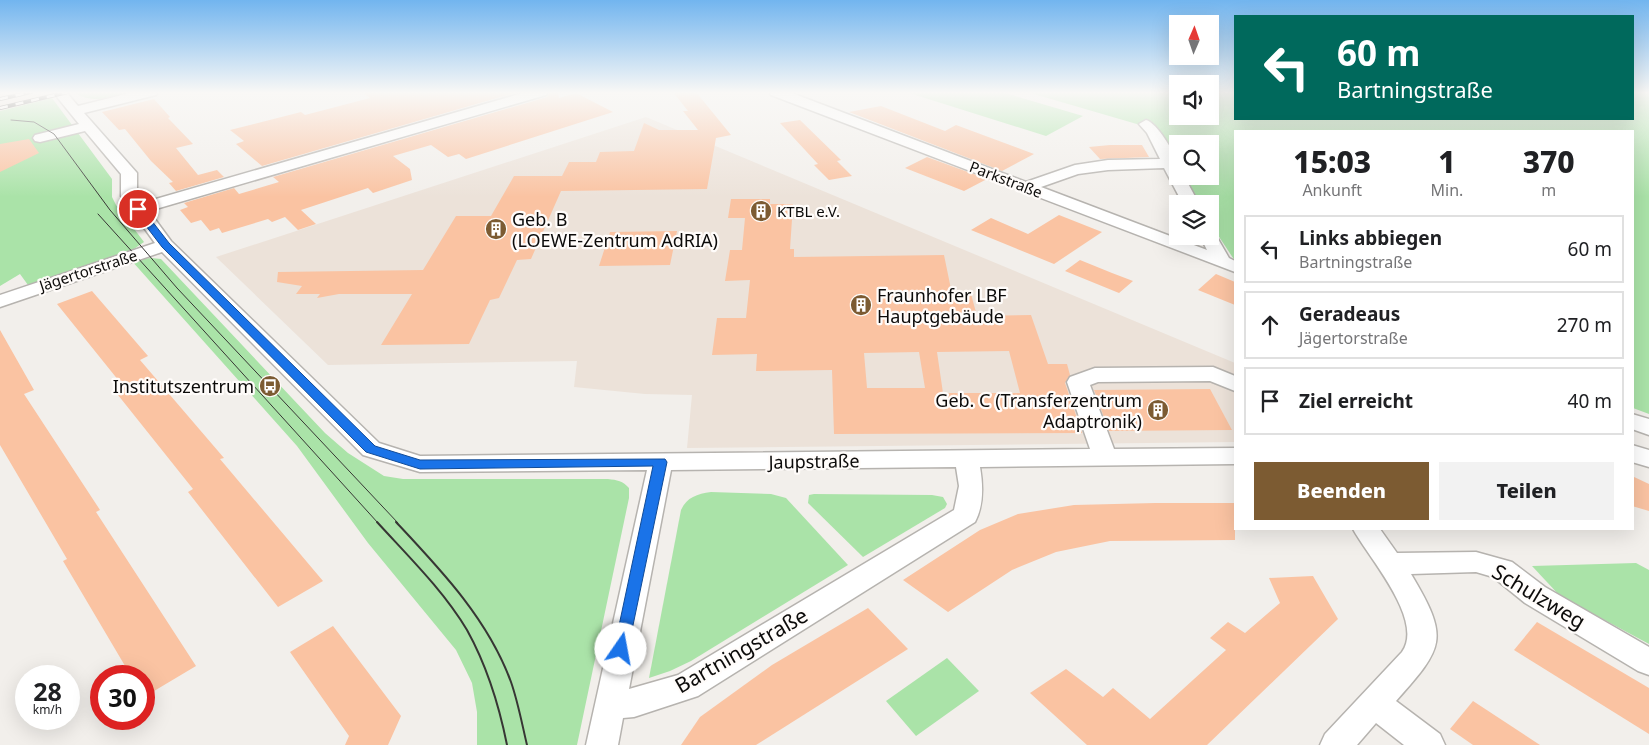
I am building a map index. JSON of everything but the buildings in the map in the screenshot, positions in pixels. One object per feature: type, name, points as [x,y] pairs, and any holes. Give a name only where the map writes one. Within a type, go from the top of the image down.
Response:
[{"type":"street","points":[[40,138],[86,127]]},
{"type":"street","name":"Jägertorstraße","points":[[2,293],[166,245],[129,196],[129,173],[90,127]]},
{"type":"street","points":[[138,209],[418,127]]},
{"type":"street","name":"Parkstraße","points":[[868,127],[1228,264]]},
{"type":"street","points":[[1148,127],[1169,161]]},
{"type":"street","points":[[1027,187],[1075,170],[1108,165],[1169,163]]},
{"type":"street","points":[[166,245],[371,449],[420,464],[661,462],[602,745]]},
{"type":"street","points":[[1214,245],[1228,264]]},
{"type":"street","points":[[1105,457],[1078,382],[1095,375],[1213,374],[1234,384]]},
{"type":"street","points":[[1634,422],[1649,427]]},
{"type":"street","points":[[1634,454],[1649,458]]},
{"type":"street","name":"Jaupstraße","points":[[661,462],[1234,456]]},
{"type":"street","name":"Bartningstraße","points":[[610,705],[634,703],[687,686],[966,514],[971,486],[967,459]]},
{"type":"street","points":[[1336,745],[1413,661],[1420,649],[1423,637],[1414,604],[1367,530]]},
{"type":"street","name":"Schulzweg","points":[[1389,564],[1476,562],[1502,569],[1535,595],[1649,662]]},
{"type":"street","points":[[1375,704],[1429,745]]},
{"type":"shaded area","points":[[616,127],[669,127],[1234,363],[1234,442],[687,448],[692,395],[645,394],[574,387],[577,361],[328,365],[216,257]]},
{"type":"green space","points":[[0,127],[73,127],[112,179],[112,197],[116,205],[144,242],[131,251],[28,285],[20,274],[0,286]]},
{"type":"green space","points":[[1017,127],[1063,127],[1046,136]]},
{"type":"green space","points":[[1146,127],[1649,127],[1649,414],[1634,408],[1634,130],[1234,130],[1234,259],[1219,237],[1219,195],[1194,195],[1187,185],[1219,185],[1219,135],[1169,135],[1169,158]]},
{"type":"green space","points":[[161,259],[325,433],[348,453],[384,476],[403,479],[608,479],[620,481],[629,488],[629,498],[577,745],[477,745],[477,712],[472,683],[456,650],[368,543],[297,446],[131,260]]},
{"type":"green space","points":[[711,492],[771,494],[786,498],[848,565],[691,661],[649,678],[681,510],[686,502],[693,497]]},
{"type":"green space","points":[[809,495],[932,495],[943,497],[947,504],[945,508],[863,557],[808,503]]},
{"type":"green space","points":[[1636,563],[1649,570],[1649,644],[1560,596],[1532,566]]},
{"type":"green space","points":[[947,658],[979,691],[916,736],[886,701]]},
{"type":"tram line","points":[[42,127],[54,134],[110,210],[177,288],[398,523]]},
{"type":"tram line","points":[[98,214],[378,523]]},
{"type":"tram line","points":[[377,522],[436,587],[467,630],[492,686],[507,745]]},
{"type":"tram line","points":[[396,522],[462,596],[490,637],[511,682],[527,745]]},
{"type":"place","name":"KTBL e.V.","points":[[761,211]]},
{"type":"place","name":"Geb. B (LOEWE-Zentrum AdRIA)","points":[[496,229]]},
{"type":"place","name":"Fraunhofer LBF Hauptgebäude","points":[[861,305]]},
{"type":"place","name":"Institutszentrum","points":[[270,386]]},
{"type":"place","name":"Geb. C (Transferzentrum Adaptronik)","points":[[1158,410]]},
{"type":"route","points":[[138,209],[166,245],[371,449],[420,464],[661,462],[621,649]]}]
